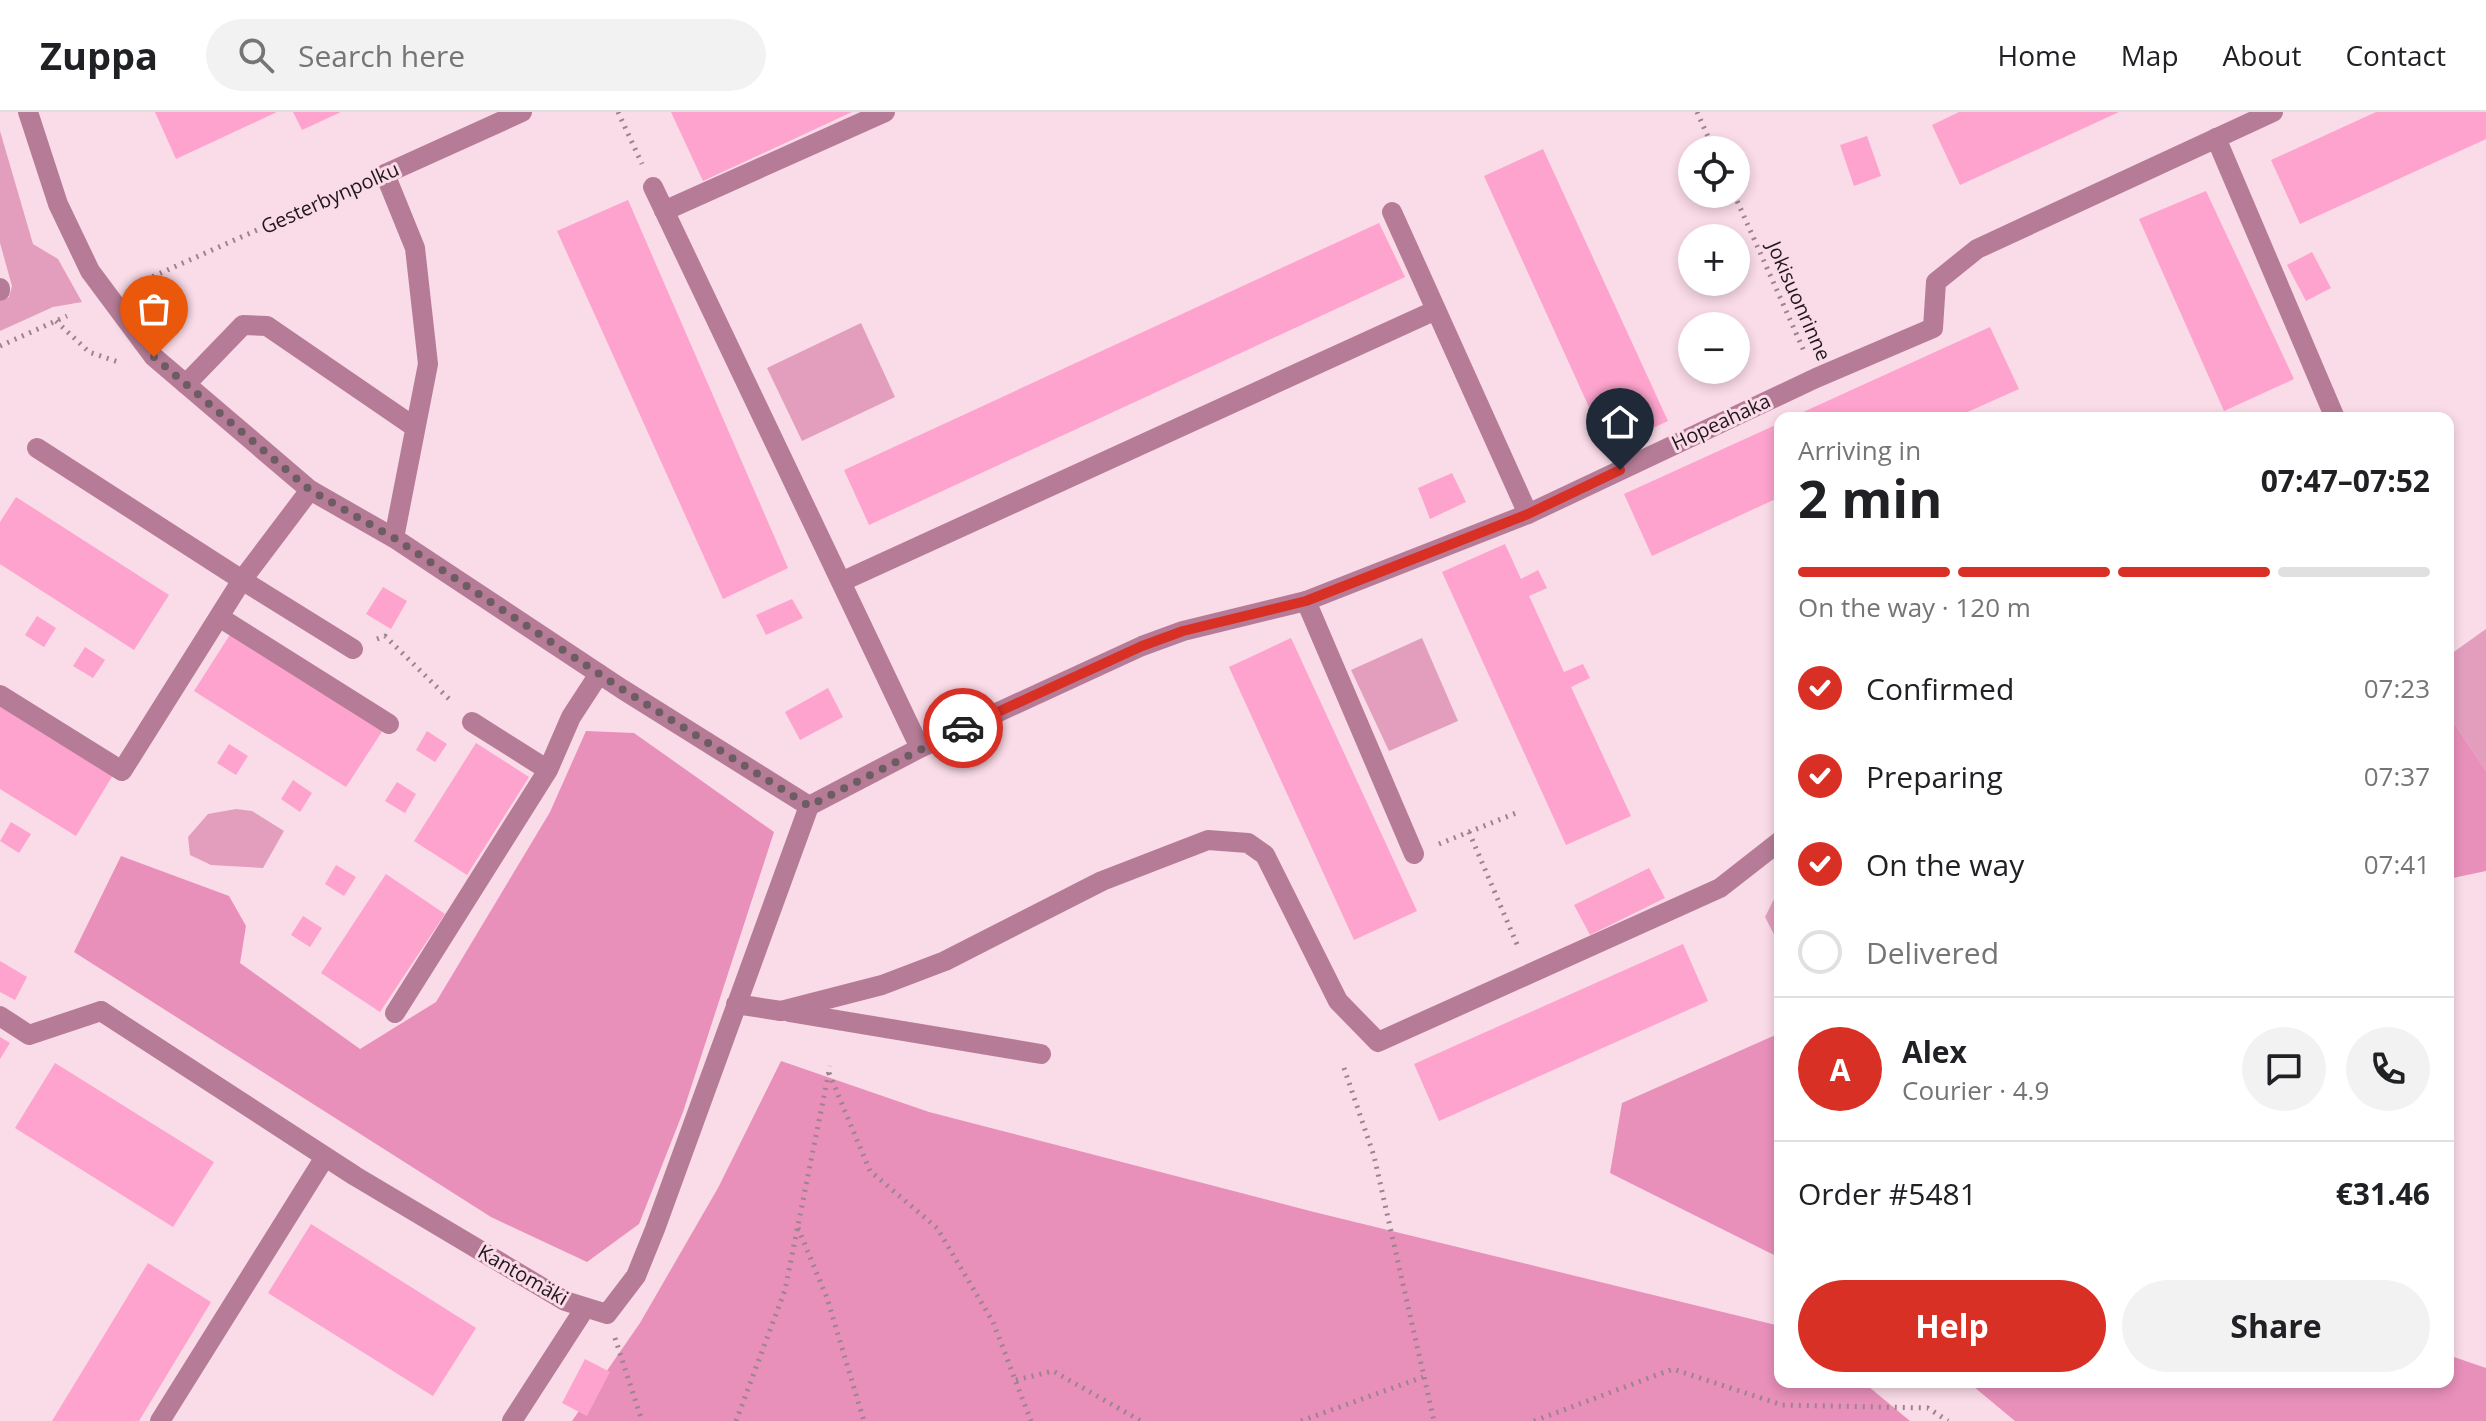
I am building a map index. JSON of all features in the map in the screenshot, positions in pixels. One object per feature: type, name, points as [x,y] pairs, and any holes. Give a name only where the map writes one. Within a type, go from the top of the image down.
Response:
[{"type":"street","points":[[28,112],[58,204],[90,271],[154,357],[310,490],[394,538],[599,674],[809,806],[651,1241],[636,1276],[607,1314]]},
{"type":"street","name":"Gesterbynpolku","points":[[385,174],[522,112]]},
{"type":"street","points":[[664,211],[885,112]]},
{"type":"street","name":"Hopeahaka","points":[[809,806],[920,748],[1142,646],[1183,631],[1306,601],[1528,514],[1816,378],[1933,328],[1936,282],[1977,249],[2273,112]]},
{"type":"street","points":[[2216,138],[2332,412]]},
{"type":"street","points":[[385,174],[415,248],[428,364],[413,426],[394,538]]},
{"type":"street","points":[[653,187],[920,748]]},
{"type":"street","points":[[1392,212],[1528,514]]},
{"type":"street","points":[[843,581],[1436,310]]},
{"type":"street","points":[[186,384],[243,325],[267,326],[413,426]]},
{"type":"street","points":[[37,448],[353,649]]},
{"type":"street","points":[[0,695],[122,771],[242,580],[310,490]]},
{"type":"street","points":[[1306,601],[1414,854]]},
{"type":"street","points":[[219,617],[389,724]]},
{"type":"street","points":[[395,1013],[548,770],[571,717],[599,674]]},
{"type":"street","points":[[472,722],[548,770]]},
{"type":"street","points":[[781,1011],[882,985],[945,961],[1102,881],[1208,840],[1248,843],[1265,855],[1338,1001],[1378,1042],[1720,888],[1774,846]]},
{"type":"street","points":[[736,1004],[1041,1054]]},
{"type":"street","name":"Kantomäki","points":[[0,1016],[29,1035],[101,1011],[325,1157],[565,1301],[607,1314]]},
{"type":"street","points":[[160,1421],[325,1157]]},
{"type":"street","points":[[512,1421],[585,1308]]},
{"type":"path","points":[[618,112],[653,187]]},
{"type":"path","points":[[1697,112],[1708,136]]},
{"type":"path","name":"Gesterbynpolku","points":[[138,283],[385,174]]},
{"type":"path","name":"Jokisuonrinne","points":[[1740,208],[1816,378]]},
{"type":"path","points":[[0,346],[67,316]]},
{"type":"path","points":[[56,321],[89,352],[119,364],[154,357]]},
{"type":"path","points":[[353,649],[385,636],[472,722]]},
{"type":"path","points":[[1414,854],[1516,813]]},
{"type":"path","points":[[1469,832],[1530,974]]},
{"type":"path","points":[[736,1421],[785,1290],[830,1066]]},
{"type":"path","points":[[1344,1068],[1374,1156],[1434,1421]]},
{"type":"path","points":[[829,1073],[870,1171],[937,1228],[993,1322],[1031,1421]]},
{"type":"path","points":[[797,1227],[827,1298],[864,1421]]},
{"type":"path","points":[[607,1314],[642,1421]]},
{"type":"path","points":[[1534,1421],[1673,1369],[1782,1405],[1928,1408],[1948,1421]]},
{"type":"path","points":[[1015,1380],[1053,1371],[1141,1421]]},
{"type":"path","points":[[1301,1421],[1423,1377]]},
{"type":"shaded area","points":[[0,131],[33,244],[58,259],[82,302],[53,307],[0,331],[0,301],[9,297],[12,286],[0,243]]},
{"type":"shaded area","points":[[861,323],[895,397],[802,441],[767,368]]},
{"type":"shaded area","points":[[2486,629],[2486,771],[2454,723],[2454,652]]},
{"type":"shaded area","points":[[1422,638],[1458,721],[1389,751],[1351,670]]},
{"type":"shaded area","points":[[2454,723],[2486,771],[2486,871],[2454,878]]},
{"type":"shaded area","points":[[586,731],[634,733],[774,832],[683,1112],[639,1224],[587,1262],[491,1217],[74,952],[121,856],[229,896],[246,926],[240,963],[360,1049],[436,1002],[550,812]]},
{"type":"shaded area","points":[[236,809],[252,811],[284,831],[263,868],[211,865],[190,855],[188,837],[208,814]]},
{"type":"shaded area","points":[[1774,899],[1774,934],[1765,917]]},
{"type":"shaded area","points":[[1774,1036],[1774,1255],[1610,1173],[1622,1103]]},
{"type":"shaded area","points":[[781,1061],[929,1112],[1314,1212],[1774,1325],[1774,1388],[1870,1388],[1910,1421],[572,1421],[640,1323],[718,1188]]},
{"type":"shaded area","points":[[2454,1357],[2486,1368],[2486,1421],[2015,1421],[1975,1388],[2454,1388]]},
{"type":"building","points":[[155,112],[277,112],[176,159]]},
{"type":"building","points":[[293,112],[341,112],[302,130]]},
{"type":"building","points":[[671,112],[852,112],[703,181]]},
{"type":"building","points":[[1959,112],[2119,112],[1960,185],[1932,125]]},
{"type":"building","points":[[2376,112],[2486,112],[2486,139],[2300,224],[2271,160]]},
{"type":"building","points":[[1867,136],[1881,176],[1854,186],[1840,145]]},
{"type":"building","points":[[1543,149],[1668,421],[1608,449],[1484,176]]},
{"type":"building","points":[[2206,191],[2294,379],[2224,411],[2139,219]]},
{"type":"building","points":[[628,200],[788,568],[723,599],[557,231]]},
{"type":"building","points":[[1379,223],[1405,277],[869,525],[844,470]]},
{"type":"building","points":[[2312,252],[2331,288],[2306,301],[2287,265]]},
{"type":"building","points":[[1990,327],[2019,389],[1967,412],[1803,412]]},
{"type":"building","points":[[1774,426],[1774,500],[1652,556],[1624,494]]},
{"type":"building","points":[[1452,473],[1466,502],[1430,519],[1418,488]]},
{"type":"building","points":[[16,497],[169,595],[134,650],[0,564],[0,522]]},
{"type":"building","points":[[1505,544],[1521,579],[1538,570],[1547,588],[1529,596],[1564,672],[1583,664],[1590,678],[1571,687],[1631,816],[1566,845],[1442,572]]},
{"type":"building","points":[[383,587],[407,601],[391,629],[366,614]]},
{"type":"building","points":[[792,599],[803,618],[766,635],[756,615]]},
{"type":"building","points":[[37,616],[56,628],[44,647],[25,635]]},
{"type":"building","points":[[231,633],[383,730],[346,787],[194,691]]},
{"type":"building","points":[[1291,638],[1417,911],[1354,940],[1229,667]]},
{"type":"building","points":[[85,647],[105,660],[93,678],[73,666]]},
{"type":"building","points":[[828,688],[843,717],[800,740],[785,712]]},
{"type":"building","points":[[0,706],[113,775],[76,836],[0,789]]},
{"type":"building","points":[[427,731],[447,744],[435,762],[416,750]]},
{"type":"building","points":[[476,743],[529,777],[467,875],[414,841]]},
{"type":"building","points":[[229,744],[248,756],[236,775],[217,763]]},
{"type":"building","points":[[293,780],[312,793],[300,812],[281,799]]},
{"type":"building","points":[[397,782],[416,794],[405,813],[385,801]]},
{"type":"building","points":[[11,822],[31,834],[19,853],[0,841]]},
{"type":"building","points":[[336,865],[356,877],[344,896],[325,884]]},
{"type":"building","points":[[1649,868],[1665,898],[1590,935],[1574,905]]},
{"type":"building","points":[[386,874],[445,914],[380,1012],[321,973]]},
{"type":"building","points":[[303,916],[322,928],[310,947],[291,935]]},
{"type":"building","points":[[1683,944],[1708,1001],[1439,1121],[1414,1064]]},
{"type":"building","points":[[0,961],[27,977],[15,1000],[0,992]]},
{"type":"building","points":[[0,1037],[10,1043],[0,1059]]},
{"type":"building","points":[[55,1063],[214,1162],[173,1227],[15,1128]]},
{"type":"building","points":[[311,1224],[476,1328],[433,1396],[268,1293]]},
{"type":"building","points":[[148,1263],[211,1302],[139,1421],[52,1421]]},
{"type":"building","points":[[585,1359],[610,1372],[587,1416],[562,1403]]},
{"type":"way so far","points":[[154,357],[310,490],[394,538],[622,689],[809,806],[963,728]]},
{"type":"route","points":[[963,728],[1142,646],[1183,631],[1306,601],[1528,514],[1620,470]]}]
